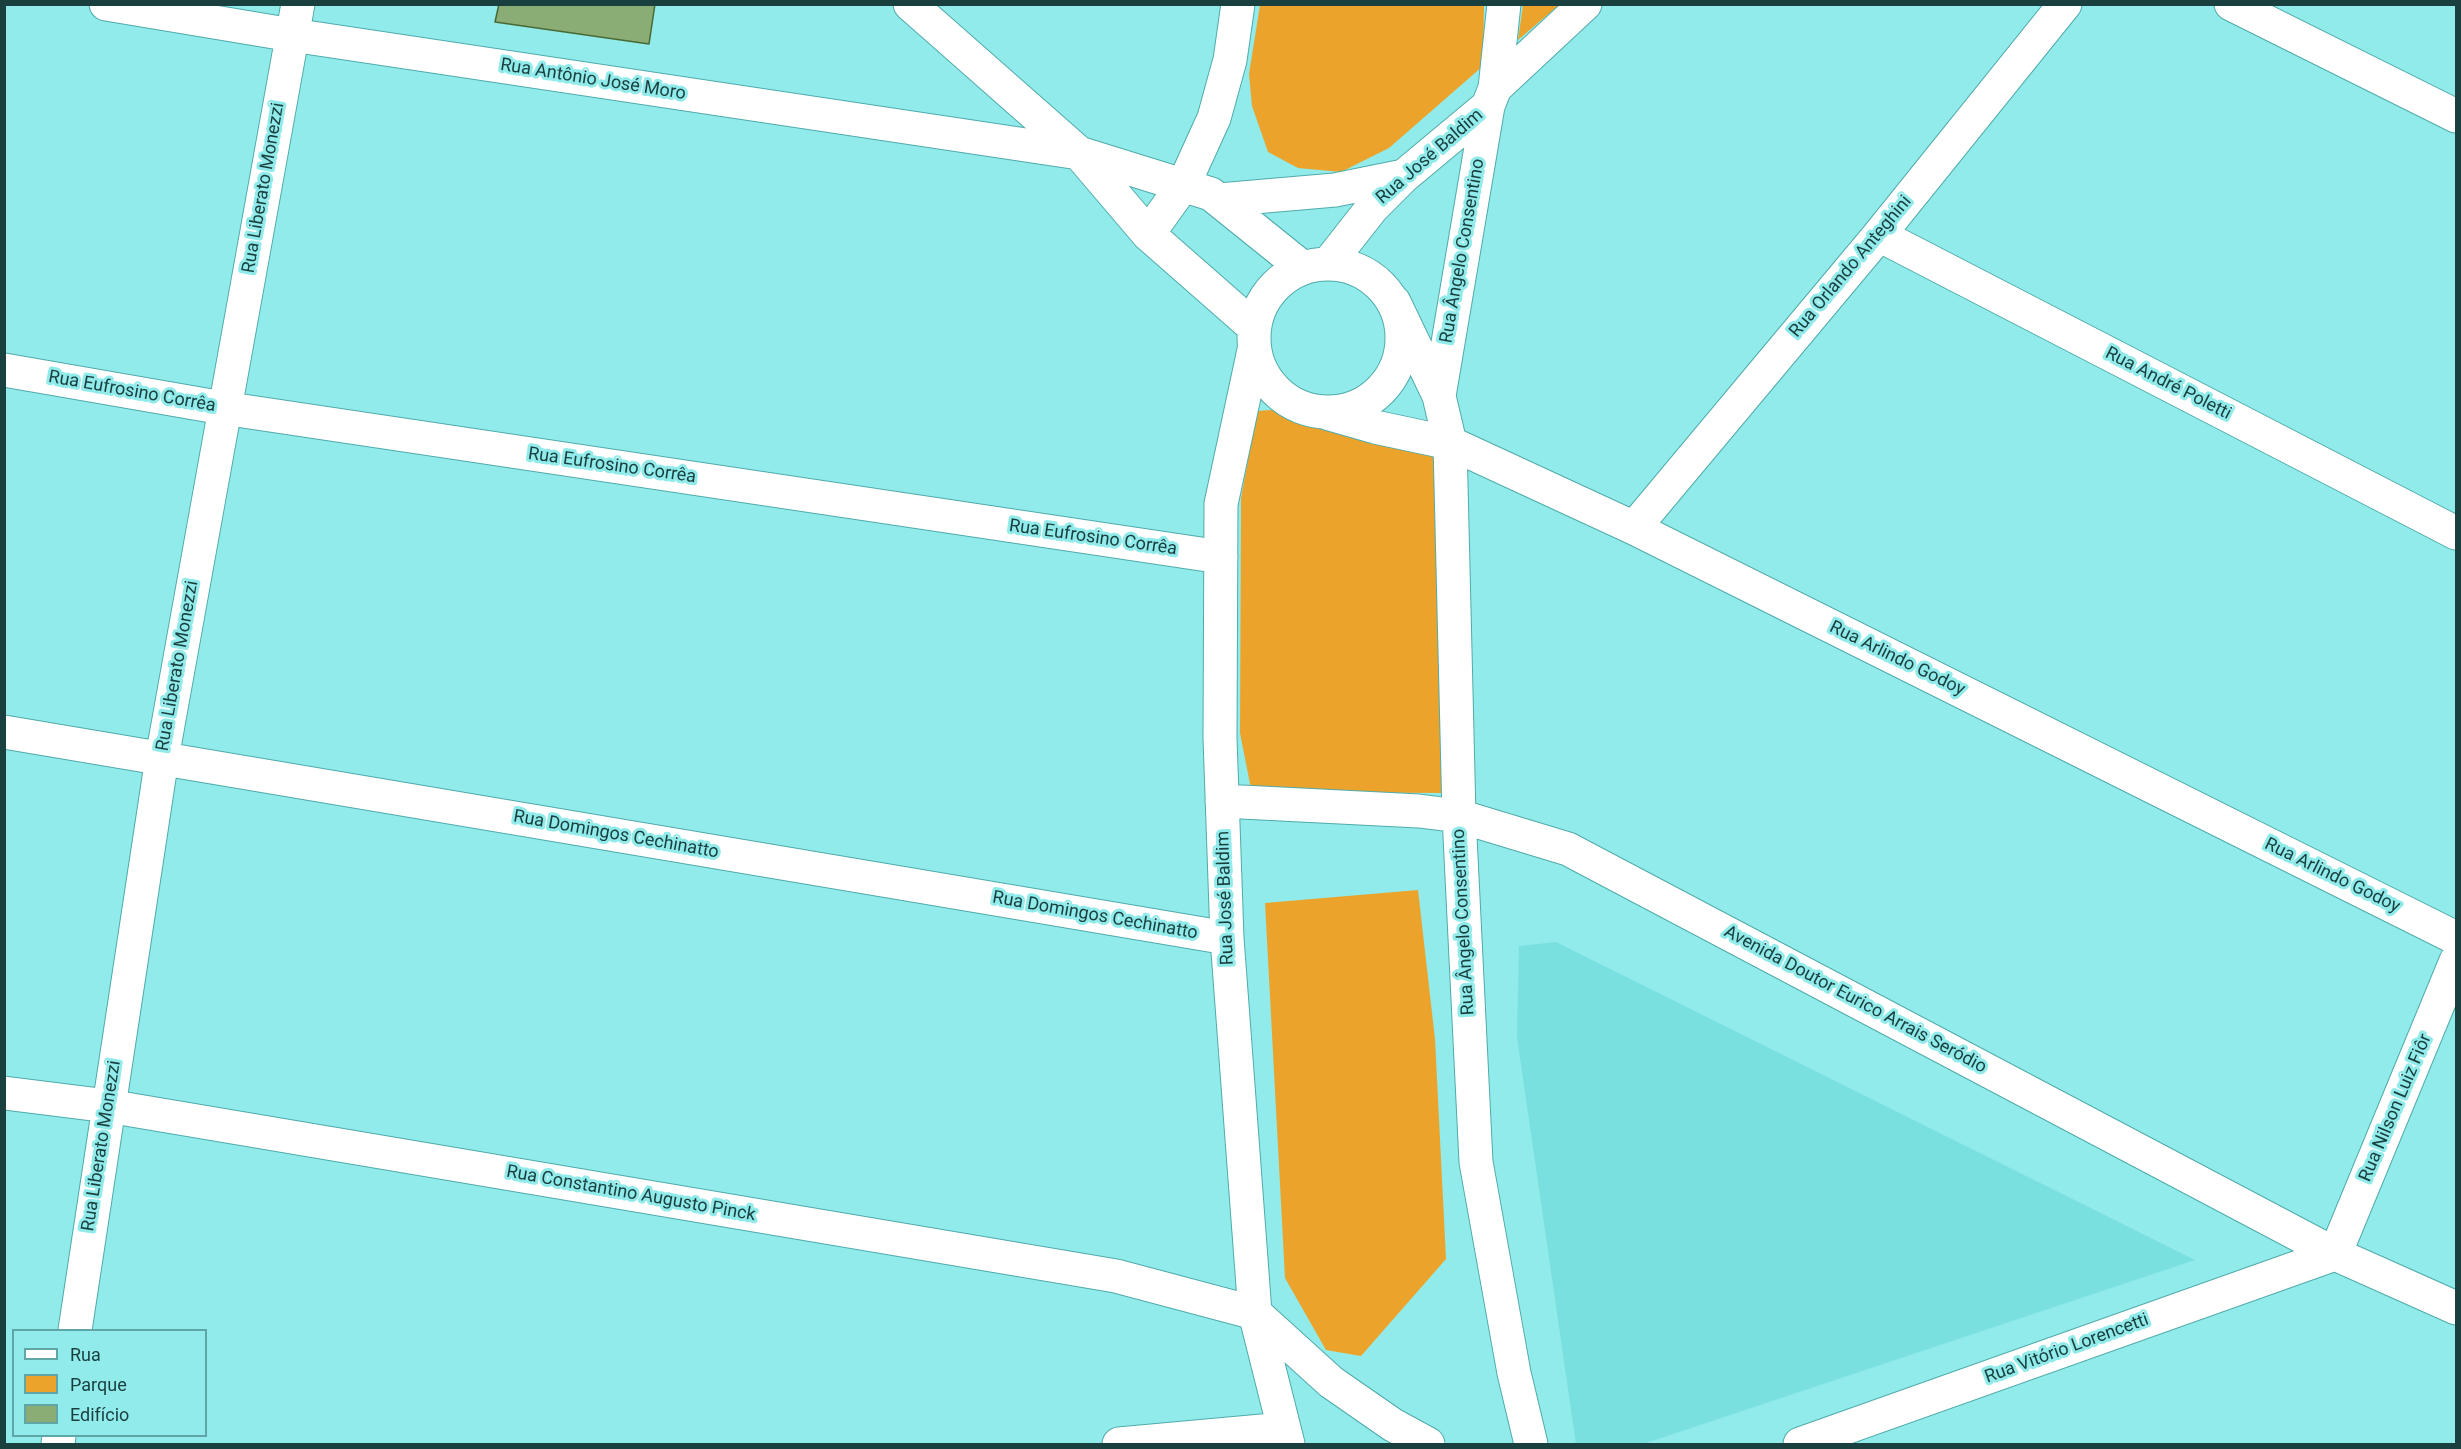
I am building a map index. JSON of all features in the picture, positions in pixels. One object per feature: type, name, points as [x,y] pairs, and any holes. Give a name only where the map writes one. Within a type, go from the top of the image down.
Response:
[{"type":"street","name":"Rua Antônio José Moro","points":[[106,4],[295,20],[1079,153],[1184,184],[1219,200]]},
{"type":"street","points":[[910,4],[1079,153],[1148,234],[1254,338]]},
{"type":"street","points":[[1148,234],[1184,184],[1214,118],[1230,60],[1239,4]]},
{"type":"street","name":"Rua Ângelo Consentino","points":[[1439,396],[1492,97],[1504,4]]},
{"type":"street","name":"Rua José Baldim","points":[[1316,266],[1404,176],[1492,97],[1585,4]]},
{"type":"street","name":"Rua Orlando Anteghini","points":[[1635,528],[1879,235],[2065,4]]},
{"type":"street","points":[[2231,4],[2457,116]]},
{"type":"street","name":"Rua Liberato Monezzi","points":[[75,1329],[162,758],[223,408],[295,20]]},
{"type":"street","points":[[1219,200],[1335,190],[1404,176]]},
{"type":"street","points":[[1219,200],[1316,266]]},
{"type":"street","name":"Rua André Poletti","points":[[1879,235],[2457,533]]},
{"type":"street","points":[[1316,266],[1348,267],[1366,274],[1382,287],[1394,302],[1402,327],[1402,353],[1392,377],[1375,397],[1352,409],[1326,413],[1301,408],[1279,395],[1263,374],[1254,338],[1260,308],[1270,291],[1285,277],[1316,266]]},
{"type":"street","name":"Rua Ângelo Consentino","points":[[1394,302],[1439,396],[1450,443],[1459,816],[1476,1162],[1514,1373],[1531,1444]]},
{"type":"street","name":"Rua José Baldim","points":[[1254,338],[1221,504],[1220,738],[1227,938],[1255,1313],[1286,1437]]},
{"type":"street","name":"Rua Eufrosino Corrêa","points":[[4,370],[223,408],[1221,557]]},
{"type":"street","name":"Rua Arlindo Godoy","points":[[1326,413],[1375,428],[1450,443],[1635,528],[2457,938]]},
{"type":"street","name":"Rua Domingos Cechinatto","points":[[4,732],[1227,938]]},
{"type":"street","name":"Avenida Doutor Eurico Arrais Seródio","points":[[1222,801],[1419,811],[1459,816],[1568,849],[2335,1254],[2457,1308]]},
{"type":"street","name":"Rua Nilson Luiz Fiôr","points":[[2335,1254],[2457,962]]},
{"type":"street","name":"Rua Constantino Augusto Pinck","points":[[4,1093],[108,1106],[1116,1276],[1255,1313]]},
{"type":"street","name":"Rua Vitório Lorencetti","points":[[1800,1444],[2335,1254]]},
{"type":"street","points":[[1255,1313],[1331,1382],[1393,1425],[1428,1444]]},
{"type":"street","points":[[1119,1444],[1286,1437]]},
{"type":"shaded area","points":[[1556,942],[2195,1260],[1643,1444],[1576,1444],[1517,1037],[1519,946]]},
{"type":"green space","points":[[1523,4],[1559,5],[1518,40]]},
{"type":"green space","points":[[1260,5],[1484,5],[1483,66],[1389,148],[1341,172],[1298,168],[1268,152],[1252,106],[1249,74]]},
{"type":"green space","points":[[1257,411],[1287,412],[1305,420],[1327,425],[1440,445],[1445,793],[1265,792],[1251,789],[1240,733],[1241,498]]},
{"type":"green space","points":[[1418,890],[1435,1039],[1446,1259],[1361,1356],[1326,1350],[1285,1278],[1265,903]]},
{"type":"building","points":[[499,4],[655,4],[649,44],[495,22]]}]
